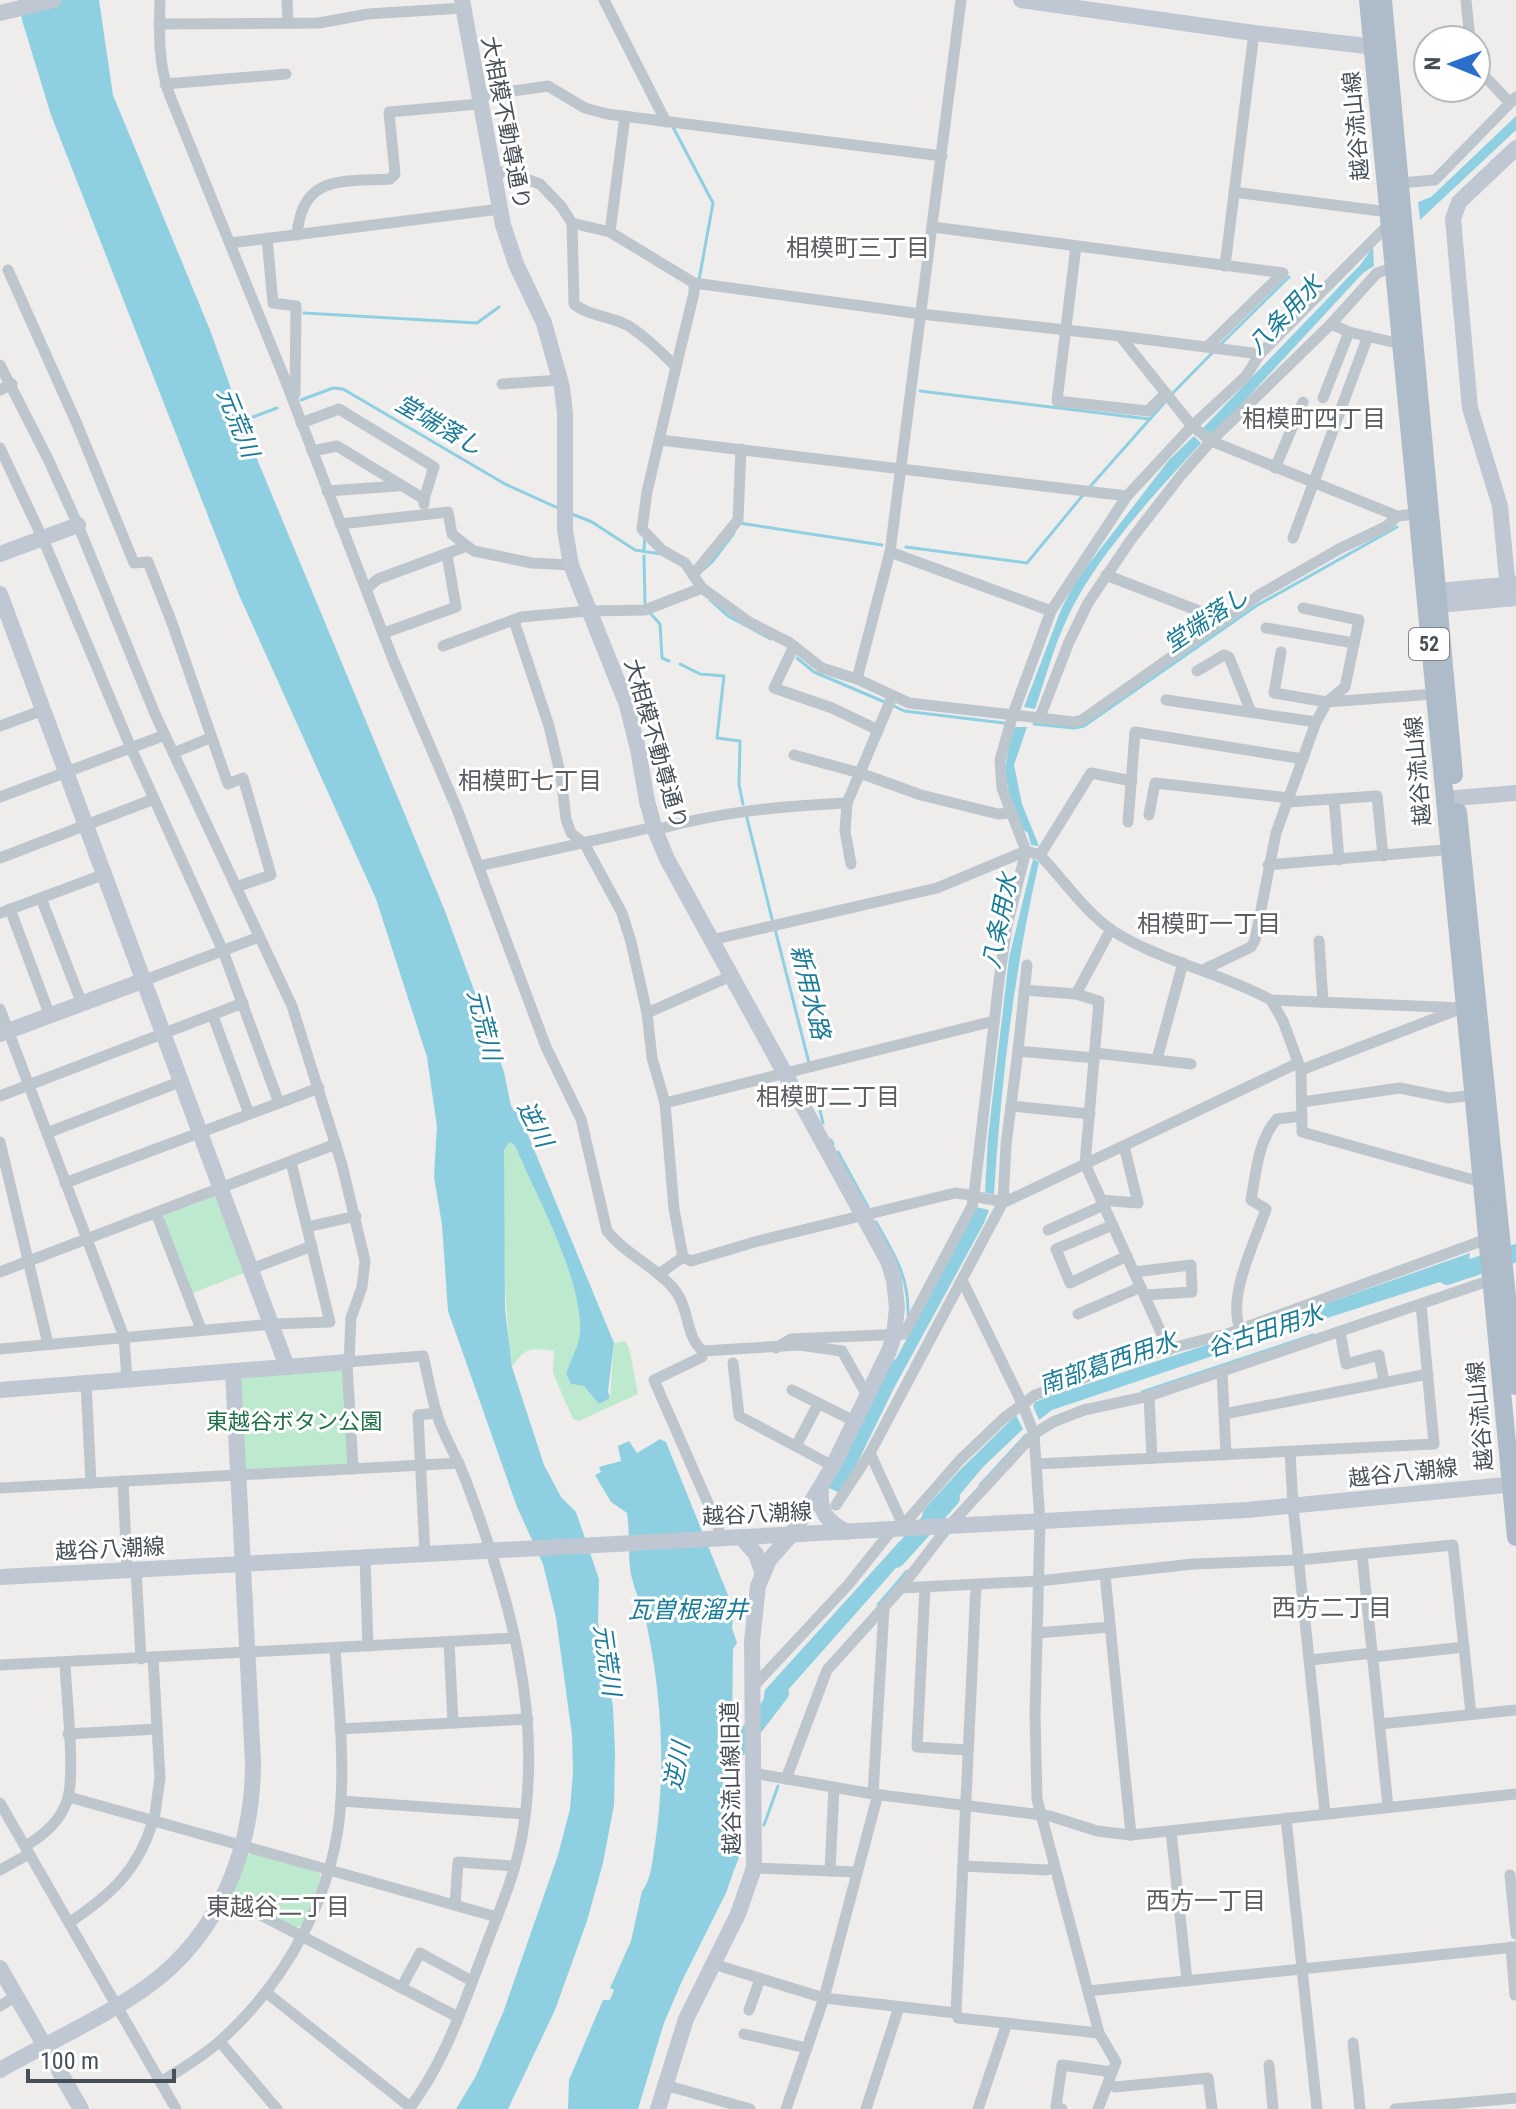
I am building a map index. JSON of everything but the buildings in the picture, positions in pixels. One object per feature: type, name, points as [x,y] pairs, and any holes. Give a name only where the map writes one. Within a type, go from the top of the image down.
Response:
[{"type":"main road","name":"越谷流山線","points":[[1368,0],[1380,48],[1400,183],[1432,599],[1456,798],[1464,1008],[1481,1182],[1498,1231]]},
{"type":"main road","name":"越谷流山線","points":[[1383,0],[1380,48],[1389,218],[1417,514],[1432,599],[1434,694],[1456,848],[1498,1231],[1516,1537]]},
{"type":"main road","name":"越谷流山線","points":[[1502,1279],[1516,1386]]},
{"type":"street","points":[[0,13],[54,0]]},
{"type":"street","points":[[160,0],[158,36],[165,84],[479,866],[542,1038],[581,1119],[607,1231],[617,1244],[659,1274],[685,1304],[694,1342],[703,1351],[799,1345],[842,1351],[868,1397]]},
{"type":"street","points":[[287,0],[288,23]]},
{"type":"street","points":[[604,0],[666,122]]},
{"type":"street","points":[[857,679],[890,552],[961,0]]},
{"type":"street","points":[[1021,0],[1380,48]]},
{"type":"street","points":[[1466,0],[1468,24]]},
{"type":"street","points":[[159,24],[319,23],[368,14],[463,4]]},
{"type":"street","name":"大相模不動尊通り","points":[[463,4],[500,209],[516,264],[544,323],[561,380],[565,414],[565,514],[571,565],[627,705],[654,829],[711,940],[888,1261],[894,1280],[897,1307],[894,1336],[856,1422],[792,1534]]},
{"type":"street","points":[[1225,266],[1254,33]]},
{"type":"street","points":[[165,84],[286,74]]},
{"type":"street","points":[[1400,183],[1435,180],[1513,100],[1492,81]]},
{"type":"street","points":[[297,235],[299,215],[305,201],[317,189],[331,183],[390,179],[395,174],[389,112],[479,100],[548,86],[585,108],[625,116],[942,156]]},
{"type":"street","points":[[610,232],[625,116]]},
{"type":"street","points":[[1432,599],[1512,591],[1500,506],[1470,408],[1453,219],[1459,202],[1516,148]]},
{"type":"street","points":[[493,171],[540,184],[572,223],[574,304],[627,326],[676,367]]},
{"type":"street","points":[[1234,192],[1389,218]]},
{"type":"street","points":[[230,243],[500,209]]},
{"type":"street","points":[[776,1348],[791,1339],[904,1334],[972,1206],[1007,926],[1026,851],[1002,788],[1000,760],[1051,611],[1127,496],[1246,376],[1260,354],[1389,218]]},
{"type":"street","points":[[572,223],[610,232],[694,283],[921,314],[1260,354]]},
{"type":"street","points":[[933,227],[1283,273],[1207,347]]},
{"type":"street","points":[[267,238],[273,303],[296,306],[295,394],[291,397]]},
{"type":"street","points":[[1076,246],[1057,401],[1148,411],[1166,393]]},
{"type":"street","points":[[1036,717],[1088,603],[1209,440],[1331,324],[1377,273],[1395,267]]},
{"type":"street","points":[[8,270],[77,424],[134,563],[148,562],[228,784],[243,778],[271,875],[236,887]]},
{"type":"street","points":[[694,283],[647,492],[642,529],[662,550],[685,563],[702,588],[749,622],[794,646],[822,668],[857,679],[909,703],[1074,722],[1082,720],[1259,595],[1339,549],[1387,526],[1397,516]]},
{"type":"street","points":[[1331,324],[1349,332],[1401,344]]},
{"type":"street","points":[[1323,398],[1349,332]]},
{"type":"street","points":[[1120,336],[1194,429],[1209,440],[1397,516],[1417,514]]},
{"type":"street","points":[[1293,538],[1368,336]]},
{"type":"street","points":[[0,365],[12,384],[78,525],[101,587],[173,753],[292,1006],[319,1088],[356,1216],[365,1274],[351,1318],[348,1362],[353,1469]]},
{"type":"street","points":[[502,384],[561,380]]},
{"type":"street","points":[[0,390],[12,384]]},
{"type":"street","points":[[1275,468],[1303,402]]},
{"type":"street","points":[[301,423],[339,409],[434,467],[421,516]]},
{"type":"street","points":[[660,440],[1127,496]]},
{"type":"street","points":[[312,451],[337,446],[424,499]]},
{"type":"street","points":[[0,448],[43,539],[131,748],[223,951],[279,1103]]},
{"type":"street","points":[[693,575],[738,520],[741,449]]},
{"type":"street","points":[[327,491],[399,486]]},
{"type":"street","points":[[340,524],[448,512],[452,534],[474,551],[532,563],[571,565]]},
{"type":"street","points":[[0,554],[78,525]]},
{"type":"street","points":[[364,583],[467,546]]},
{"type":"street","points":[[890,552],[1051,611]]},
{"type":"street","points":[[384,633],[456,607],[447,555]]},
{"type":"street","points":[[1106,575],[1225,621]]},
{"type":"street","points":[[443,646],[521,617],[645,610],[702,588]]},
{"type":"street","points":[[0,594],[287,1367]]},
{"type":"street","points":[[1205,969],[1251,947],[1255,940],[1276,833],[1316,722],[1327,702],[1345,687],[1359,620],[1303,608]]},
{"type":"street","points":[[514,621],[549,726],[571,833],[584,843],[622,913],[647,1013],[652,1058],[665,1103],[674,1209],[683,1257]]},
{"type":"street","points":[[1266,628],[1354,643]]},
{"type":"street","points":[[794,646],[774,688],[832,708],[876,729]]},
{"type":"street","points":[[1281,652],[1274,693],[1327,702],[1434,694]]},
{"type":"street","points":[[1197,671],[1224,655],[1229,657],[1251,712]]},
{"type":"street","points":[[851,864],[845,831],[847,803],[892,697]]},
{"type":"street","points":[[1166,700],[1316,722]]},
{"type":"street","points":[[0,726],[43,710]]},
{"type":"street","points":[[1128,822],[1135,732],[1303,759]]},
{"type":"street","points":[[0,797],[165,735]]},
{"type":"street","points":[[173,753],[210,738]]},
{"type":"street","points":[[794,755],[860,773],[921,795],[998,814],[1011,813]]},
{"type":"street","points":[[1040,855],[1091,773],[1132,781]]},
{"type":"street","points":[[1149,815],[1155,783],[1289,800],[1377,796],[1383,856]]},
{"type":"street","points":[[1456,798],[1516,793]]},
{"type":"street","points":[[0,858],[154,799]]},
{"type":"street","points":[[1334,799],[1339,860]]},
{"type":"street","points":[[479,866],[708,816],[756,809],[847,803]]},
{"type":"street","points":[[1268,865],[1456,848]]},
{"type":"street","points":[[711,940],[937,888],[1026,851],[1040,855],[1111,929],[1140,946],[1205,969],[1271,1000],[1464,1008]]},
{"type":"street","points":[[50,1016],[5,911],[105,874]]},
{"type":"street","points":[[41,898],[82,1004]]},
{"type":"street","points":[[1076,994],[1111,929]]},
{"type":"street","points":[[4,1033],[259,937]]},
{"type":"street","points":[[1319,941],[1323,1002]]},
{"type":"street","points":[[1157,1059],[1183,963]]},
{"type":"street","points":[[836,1505],[870,1453],[962,1280],[999,1202],[1027,965]]},
{"type":"street","points":[[647,1013],[731,976]]},
{"type":"street","points":[[1024,990],[1076,994],[1099,1001],[1085,1164],[1169,1350]]},
{"type":"street","points":[[1271,1000],[1283,1021],[1299,1067],[1302,1132],[1481,1182]]},
{"type":"street","points":[[0,1096],[243,1003]]},
{"type":"street","points":[[683,1257],[691,1261],[758,1241],[955,1193],[999,1202],[1299,1067],[1464,1008]]},
{"type":"street","points":[[0,1009],[4,1033],[29,1085],[124,1337],[127,1380]]},
{"type":"street","points":[[213,1016],[249,1114]]},
{"type":"street","points":[[665,1103],[994,1021]]},
{"type":"street","points":[[1018,1051],[1157,1059],[1191,1064]]},
{"type":"street","points":[[47,1133],[182,1081]]},
{"type":"street","points":[[65,1183],[319,1088]]},
{"type":"street","points":[[1302,1102],[1400,1088],[1449,1098],[1473,1095]]},
{"type":"street","points":[[1011,1106],[1090,1114]]},
{"type":"street","points":[[1240,1329],[1236,1320],[1237,1297],[1266,1209],[1251,1200],[1261,1153],[1268,1129],[1277,1119],[1302,1116]]},
{"type":"street","points":[[0,1142],[48,1344]]},
{"type":"street","points":[[0,1272],[336,1144]]},
{"type":"street","points":[[1048,1230],[1103,1202],[1138,1203],[1124,1146]]},
{"type":"street","points":[[0,1349],[201,1329],[330,1322],[291,1162]]},
{"type":"street","points":[[156,1213],[201,1329]]},
{"type":"street","points":[[307,1227],[356,1216]]},
{"type":"street","points":[[1113,1225],[1056,1249],[1070,1283],[1127,1256]]},
{"type":"street","points":[[752,1688],[960,1460],[1022,1403],[1035,1395],[1240,1329],[1498,1231]]},
{"type":"street","points":[[251,1269],[312,1246]]},
{"type":"street","points":[[659,1274],[683,1257]]},
{"type":"street","points":[[1078,1314],[1143,1291],[1192,1292],[1191,1265],[1134,1272]]},
{"type":"street","points":[[786,1779],[827,1670],[901,1588],[948,1527],[1034,1434],[1053,1422],[1084,1410],[1149,1396],[1502,1279]]},
{"type":"street","points":[[962,1280],[1034,1434],[1040,1522],[1035,1715],[1037,1799],[1099,2033],[1116,2062],[1098,2109]]},
{"type":"street","points":[[1037,1464],[1434,1444],[1421,1304]]},
{"type":"street","points":[[1340,1332],[1346,1364],[1379,1355],[1384,1382]]},
{"type":"street","points":[[703,1351],[702,1357],[654,1380],[718,1526],[717,1538]]},
{"type":"street","points":[[0,1390],[423,1356],[437,1413],[496,1550],[514,1638],[528,1719],[531,1767],[514,1866],[443,2052],[410,2108],[267,1993]]},
{"type":"street","points":[[733,1363],[739,1416],[833,1466]]},
{"type":"street","points":[[0,2070],[116,2005],[150,1984],[177,1961],[204,1929],[224,1896],[244,1846],[253,1787],[233,1372]]},
{"type":"street","points":[[1222,1372],[1226,1455]]},
{"type":"street","points":[[1224,1414],[1428,1374]]},
{"type":"street","points":[[86,1383],[91,1483]]},
{"type":"street","points":[[792,1390],[856,1422]]},
{"type":"street","points":[[1149,1396],[1152,1458]]},
{"type":"street","points":[[796,1446],[818,1404]]},
{"type":"street","points":[[425,1554],[418,1415],[437,1413]]},
{"type":"street","points":[[1290,1452],[1325,1813]]},
{"type":"street","points":[[870,1453],[898,1529]]},
{"type":"street","points":[[0,1488],[459,1463]]},
{"type":"street","points":[[70,1922],[99,1903],[124,1878],[144,1846],[154,1821],[160,1778],[157,1729],[132,1570],[123,1481]]},
{"type":"street","name":"越谷八潮線","points":[[0,1577],[1040,1522],[1293,1506],[1513,1484]]},
{"type":"street","points":[[821,1487],[820,1503],[826,1518],[848,1532]]},
{"type":"street","name":"越谷流山線旧道","points":[[658,2109],[686,2019],[744,1901],[754,1868],[754,1610],[769,1560],[792,1534]]},
{"type":"street","points":[[741,1537],[756,1554],[763,1574]]},
{"type":"street","points":[[901,1588],[1039,1581],[1193,1564],[1299,1560],[1453,1545],[1471,1714]]},
{"type":"street","points":[[1362,1554],[1388,1807]]},
{"type":"street","points":[[365,1558],[368,1646]]},
{"type":"street","points":[[1105,1574],[1131,1835]]},
{"type":"street","points":[[976,1585],[956,2013],[958,2018],[1099,2033]]},
{"type":"street","points":[[925,1587],[917,1747],[968,1750]]},
{"type":"street","points":[[786,2109],[824,1998],[876,1794],[884,1608]]},
{"type":"street","points":[[1037,1633],[1110,1627]]},
{"type":"street","points":[[0,1665],[514,1638]]},
{"type":"street","points":[[449,1642],[453,1723]]},
{"type":"street","points":[[1310,1660],[1464,1647]]},
{"type":"street","points":[[161,2082],[220,2042],[267,1993],[302,1936],[329,1870],[341,1801],[335,1648]]},
{"type":"street","points":[[0,1870],[55,1823],[69,1797],[65,1662]]},
{"type":"street","points":[[1380,1724],[1516,1710]]},
{"type":"street","points":[[340,1729],[528,1719]]},
{"type":"street","points":[[68,1734],[157,1729]]},
{"type":"street","points":[[753,1773],[876,1794],[1040,1814],[1097,1831],[1131,1835],[1516,1794]]},
{"type":"street","points":[[830,1871],[834,1787]]},
{"type":"street","points":[[69,1797],[497,1917]]},
{"type":"street","points":[[341,1801],[525,1814]]},
{"type":"street","points":[[0,1803],[176,2109]]},
{"type":"street","points":[[1286,1818],[1317,2109]]},
{"type":"street","points":[[1171,1831],[1187,1981]]},
{"type":"street","points":[[455,1905],[458,1862],[514,1866]]},
{"type":"street","points":[[963,1866],[1047,1870],[1054,1867]]},
{"type":"street","points":[[754,1868],[857,1872]]},
{"type":"street","points":[[1510,1875],[1516,1934]]},
{"type":"street","points":[[224,1896],[458,2017]]},
{"type":"street","points":[[1088,1991],[1513,1947],[1515,1995]]},
{"type":"street","points":[[401,1988],[420,1953],[472,1981]]},
{"type":"street","points":[[713,1964],[824,1998],[956,2013]]},
{"type":"street","points":[[0,1968],[81,2109]]},
{"type":"street","points":[[749,2010],[760,1979]]},
{"type":"street","points":[[0,2006],[16,1996]]},
{"type":"street","points":[[866,2109],[899,2007]]},
{"type":"street","points":[[978,2109],[1007,2023]]},
{"type":"street","points":[[744,2034],[807,2048]]},
{"type":"street","points":[[220,2042],[277,2109]]},
{"type":"street","points":[[1353,2043],[1360,2109]]},
{"type":"street","points":[[1062,2109],[1056,2107],[1062,2065],[1110,2078],[1115,2087],[1208,2078],[1212,2109]]},
{"type":"street","points":[[1269,2065],[1273,2109]]},
{"type":"street","points":[[665,2085],[750,2109]]},
{"type":"street","points":[[1395,2109],[1516,2098]]},
{"type":"green space","points":[[510,1142],[515,1146],[546,1213],[574,1288],[580,1338],[566,1374],[571,1384],[584,1386],[599,1403],[610,1398],[614,1343],[625,1341],[629,1348],[638,1394],[579,1421],[573,1419],[553,1373],[554,1351],[529,1350],[512,1367],[504,1232],[504,1150]]},
{"type":"green space","points":[[217,1195],[247,1272],[190,1294],[163,1220],[165,1215]]},
{"type":"green space","name":"東越谷ボタン公園","points":[[339,1369],[344,1373],[349,1462],[346,1466],[248,1471],[242,1466],[238,1382],[243,1378]]},
{"type":"green space","points":[[253,1853],[318,1871],[321,1877],[303,1925],[295,1928],[234,1897],[233,1890],[246,1856]]},
{"type":"water","name":"元荒川","points":[[19,0],[99,0],[113,95],[210,330],[252,447],[445,911],[504,1072],[511,1106],[521,1118],[614,1343],[608,1391],[610,1398],[599,1404],[584,1386],[571,1384],[566,1374],[580,1333],[574,1289],[546,1214],[515,1146],[510,1142],[504,1150],[505,1309],[512,1367],[544,1465],[561,1497],[576,1512],[599,1579],[598,1622],[613,1707],[615,1752],[614,1805],[603,1863],[587,1921],[555,2010],[508,2109],[456,2109],[476,2076],[504,2010],[558,1855],[570,1809],[572,1735],[556,1618],[543,1564],[517,1507],[448,1311],[442,1225],[434,1177],[437,1127],[427,1057],[376,899],[239,595],[51,115],[22,20]]},
{"type":"water","points":[[1516,116],[1516,130],[1420,220],[1418,202],[1431,197]]},
{"type":"water","points":[[1373,247],[1374,266],[1363,273],[1213,435],[1203,428],[1360,265]]},
{"type":"water","points":[[1194,436],[1201,443],[1164,483],[1092,574],[1061,632],[1035,709],[1024,707],[1062,607],[1078,578],[1169,460]]},
{"type":"water","points":[[1014,727],[1027,727],[1014,765],[1022,804],[1039,846],[1031,845],[1028,833],[1022,829],[1008,789],[1007,756]]},
{"type":"water","points":[[1033,859],[1039,862],[1022,944],[1010,1027],[994,1194],[985,1193],[988,1137],[1009,958]]},
{"type":"water","points":[[976,1207],[989,1210],[984,1223],[894,1388],[842,1494],[829,1488],[892,1360],[896,1359]]},
{"type":"water","points":[[1470,1253],[1468,1272],[1459,1276],[1052,1410],[1039,1420],[1033,1406],[1035,1402],[1050,1396],[1231,1337]]},
{"type":"water","points":[[1016,1415],[1023,1429],[983,1467],[943,1515],[922,1517],[923,1511],[959,1471]]},
{"type":"water","name":"瓦曽根溜井","points":[[660,1439],[666,1442],[734,1610],[732,1628],[737,1643],[733,1649],[732,1738],[739,1752],[735,1757],[736,1857],[726,1893],[664,2023],[638,2109],[568,2109],[569,2080],[603,2000],[610,2000],[614,1990],[610,1988],[631,1941],[642,1891],[651,1869],[660,1789],[661,1735],[656,1681],[647,1626],[631,1575],[627,1513],[611,1502],[595,1475],[601,1472],[599,1467],[621,1461],[618,1446],[629,1441],[637,1453]]},
{"type":"water","points":[[899,1542],[919,1542],[772,1708],[765,1712],[762,1708],[765,1690]]},
{"type":"waterway","name":"新用水路","points":[[673,127],[713,203],[699,280]]},
{"type":"waterway","name":"八条用水","points":[[1220,345],[1289,277]]},
{"type":"waterway","points":[[304,313],[477,323],[499,307]]},
{"type":"waterway","points":[[1170,396],[1215,350]]},
{"type":"waterway","name":"堂端落し","points":[[301,400],[333,388],[343,389],[505,484],[558,508]]},
{"type":"waterway","points":[[920,391],[1149,419]]},
{"type":"waterway","points":[[1088,489],[1165,402]]},
{"type":"waterway","name":"堂端落し","points":[[240,422],[277,408]]},
{"type":"waterway","points":[[906,547],[1027,563],[1083,495]]},
{"type":"waterway","name":"堂端落し","points":[[572,514],[592,522],[635,550],[661,554]]},
{"type":"waterway","points":[[739,523],[882,545]]},
{"type":"waterway","name":"堂端落し","points":[[1034,724],[1084,726],[1256,606],[1397,527]]},
{"type":"waterway","points":[[703,570],[734,533]]},
{"type":"waterway","name":"新用水路","points":[[644,549],[645,536]]},
{"type":"waterway","name":"新用水路","points":[[644,556],[645,603]]},
{"type":"waterway","name":"堂端落し","points":[[710,600],[728,616],[771,639]]},
{"type":"waterway","name":"新用水路","points":[[650,613],[660,624],[662,658],[669,661]]},
{"type":"waterway","name":"堂端落し","points":[[797,658],[814,672],[887,703]]},
{"type":"waterway","name":"新用水路","points":[[680,664],[700,674],[724,676],[717,738],[740,741],[739,785],[743,804]]},
{"type":"waterway","name":"堂端落し","points":[[894,706],[904,711],[1004,723]]},
{"type":"waterway","name":"新用水路","points":[[746,814],[772,919]]},
{"type":"waterway","name":"新用水路","points":[[775,929],[809,1063]]},
{"type":"waterway","name":"新用水路","points":[[816,1094],[823,1123]]},
{"type":"waterway","name":"新用水路","points":[[831,1140],[833,1144]]},
{"type":"waterway","name":"新用水路","points":[[838,1152],[868,1207]]},
{"type":"waterway","name":"新用水路","points":[[876,1222],[903,1277],[908,1315]]},
{"type":"waterway","name":"南部葛西用水","points":[[1447,1276],[1516,1253]]},
{"type":"waterway","name":"谷古田用水","points":[[1142,1392],[1313,1335]]},
{"type":"waterway","name":"谷古田用水","points":[[980,1485],[1026,1435]]},
{"type":"waterway","name":"南部葛西用水","points":[[896,1559],[951,1498]]},
{"type":"waterway","name":"谷古田用水","points":[[878,1605],[907,1571]]},
{"type":"waterway","name":"南部葛西用水","points":[[717,1750],[737,1749],[780,1693]]},
{"type":"waterway","name":"谷古田用水","points":[[764,1825],[778,1786]]},
{"type":"waterway","name":"谷古田用水","points":[[733,1869],[741,1848]]},
{"type":"district","name":"相模町三丁目","points":[[858,248]]},
{"type":"district","name":"相模町四丁目","points":[[1314,419]]},
{"type":"district","name":"相模町七丁目","points":[[530,781]]},
{"type":"district","name":"相模町一丁目","points":[[1209,924]]},
{"type":"district","name":"相模町二丁目","points":[[828,1097]]},
{"type":"district","name":"西方二丁目","points":[[1332,1608]]},
{"type":"district","name":"西方一丁目","points":[[1206,1901]]},
{"type":"district","name":"東越谷二丁目","points":[[278,1907]]},
{"type":"water label","name":"逆川","points":[[535,1124]]},
{"type":"water label","name":"逆川","points":[[677,1766]]}]
